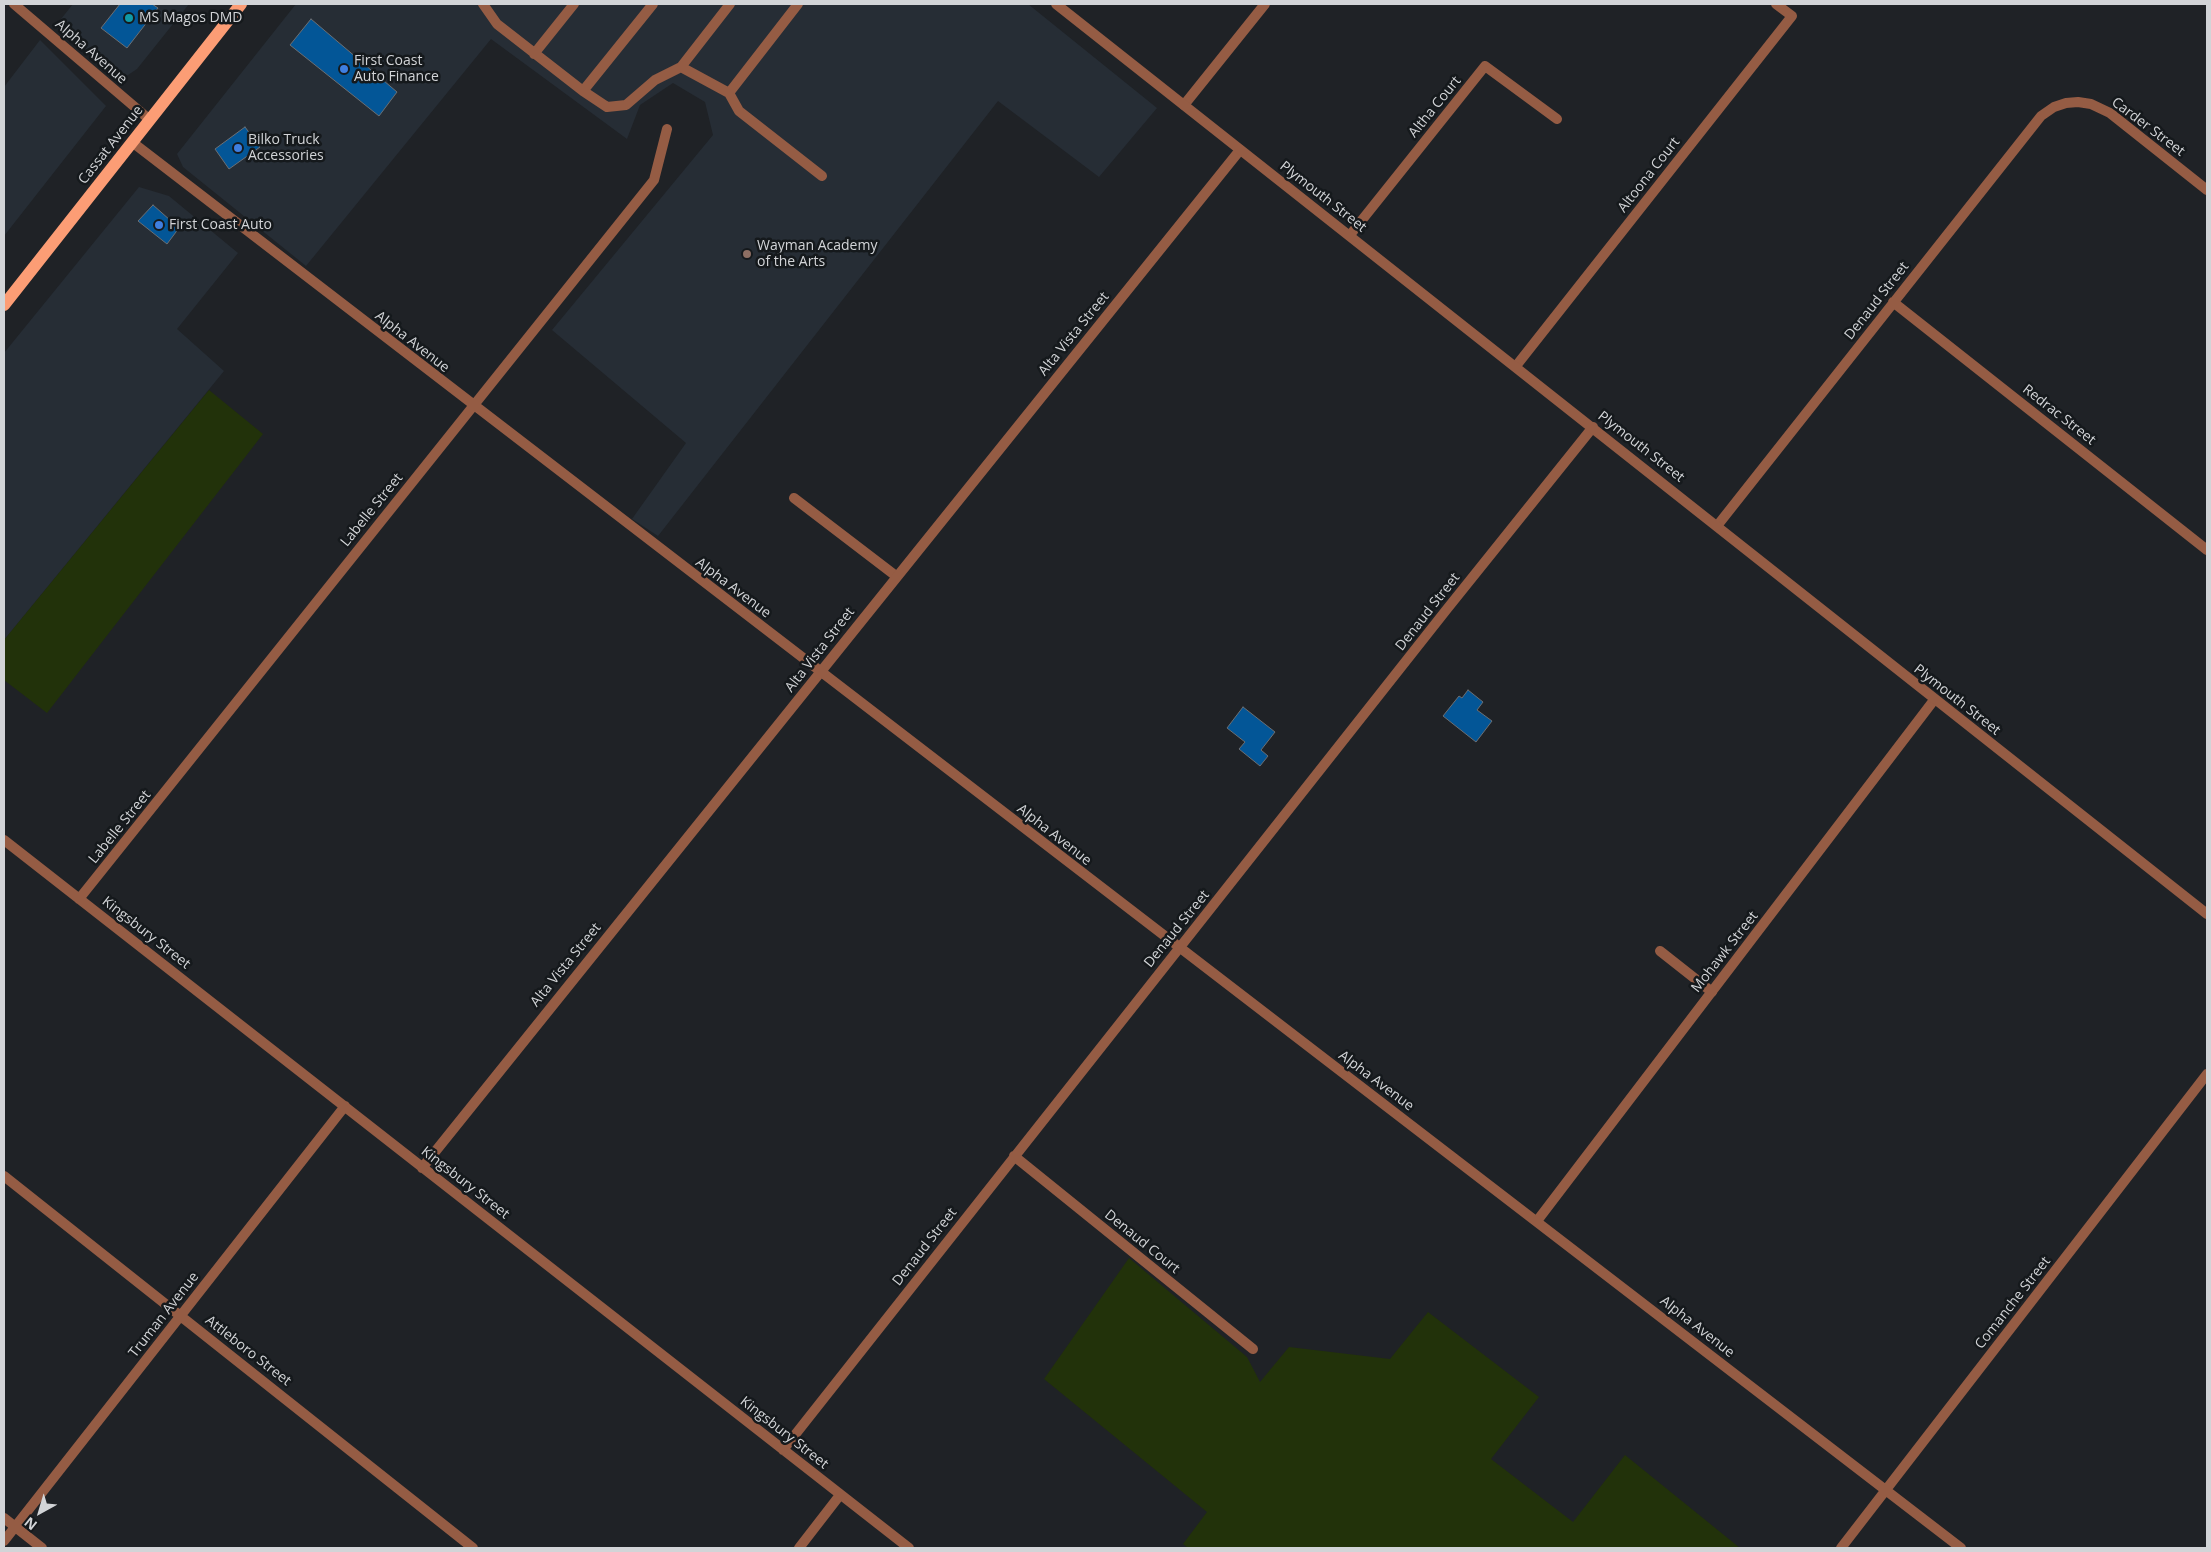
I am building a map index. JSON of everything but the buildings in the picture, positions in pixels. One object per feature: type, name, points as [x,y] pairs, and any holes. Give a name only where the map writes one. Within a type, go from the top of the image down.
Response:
[{"type":"main road","name":"Cassat Avenue","points":[[4,305],[241,4]]},
{"type":"street","name":"Alpha Avenue","points":[[14,4],[150,120]]},
{"type":"street","points":[[483,4],[497,24],[583,91],[607,107],[626,105],[655,80],[681,67],[730,4]]},
{"type":"street","points":[[534,54],[574,4]]},
{"type":"street","points":[[583,91],[653,4]]},
{"type":"street","points":[[729,93],[798,4]]},
{"type":"street","name":"Plymouth Street","points":[[1056,4],[2207,914]]},
{"type":"street","points":[[1184,104],[1265,4]]},
{"type":"street","name":"Altoona Court","points":[[1516,366],[1792,16],[1776,4]]},
{"type":"street","name":"Altha Court","points":[[1350,235],[1485,66],[1557,119]]},
{"type":"street","points":[[681,67],[729,93],[739,111],[822,176]]},
{"type":"street","name":"Carder Street","points":[[2066,103],[2091,104],[2110,113],[2207,190]]},
{"type":"street","name":"Denaud Street","points":[[1717,526],[2041,116],[2054,107],[2066,103]]},
{"type":"street","name":"Labelle Street","points":[[79,899],[472,405],[587,266],[654,180],[667,129]]},
{"type":"street","name":"Alpha Avenue","points":[[132,142],[1960,1548]]},
{"type":"street","name":"Alta Vista Street","points":[[422,1168],[1240,150]]},
{"type":"street","name":"Redrac Street","points":[[1893,302],[2207,550]]},
{"type":"street","name":"Denaud Street","points":[[783,1450],[1593,427]]},
{"type":"street","points":[[794,498],[896,576]]},
{"type":"street","name":"Mohawk Street","points":[[1537,1221],[1934,700]]},
{"type":"street","name":"Kingsbury Street","points":[[4,840],[909,1548]]},
{"type":"street","points":[[1660,951],[1712,992]]},
{"type":"street","name":"Comanche Street","points":[[1840,1548],[2207,1074]]},
{"type":"street","name":"Truman Avenue","points":[[4,1541],[345,1106]]},
{"type":"street","name":"Denaud Court","points":[[1014,1156],[1253,1349]]},
{"type":"street","name":"Attleboro Street","points":[[4,1176],[473,1548]]},
{"type":"street","points":[[799,1548],[840,1495]]},
{"type":"street","points":[[4,1518],[42,1548]]},
{"type":"shaded area","points":[[73,4],[189,4],[137,69],[125,77],[112,74],[57,24]]},
{"type":"shaded area","name":"Wayman Academy of the Arts","points":[[296,4],[1028,4],[1157,108],[1099,177],[998,101],[658,536],[632,519],[686,443],[552,330],[713,135],[705,102],[673,83],[640,105],[627,139],[491,39],[306,266],[183,167],[177,154]]},
{"type":"shaded area","points":[[40,40],[106,106],[4,236],[4,87]]},
{"type":"shaded area","points":[[139,187],[169,196],[238,253],[177,329],[224,371],[4,640],[4,353]]},
{"type":"green space","points":[[209,390],[263,434],[47,713],[4,680],[4,640]]},
{"type":"green space","points":[[1129,1258],[1247,1357],[1260,1382],[1289,1347],[1390,1359],[1428,1312],[1539,1397],[1491,1459],[1573,1522],[1625,1455],[1740,1548],[1188,1548],[1183,1544],[1207,1512],[1044,1379]]},
{"type":"place","name":"MS Magos DMD","points":[[129,18]]},
{"type":"place","name":"First Coast Auto Finance","points":[[344,69]]},
{"type":"place","name":"Bilko Truck Accessories","points":[[238,148]]},
{"type":"place","name":"First Coast Auto","points":[[159,225]]},
{"type":"place","name":"Wayman Academy of the Arts","points":[[747,254]]}]
